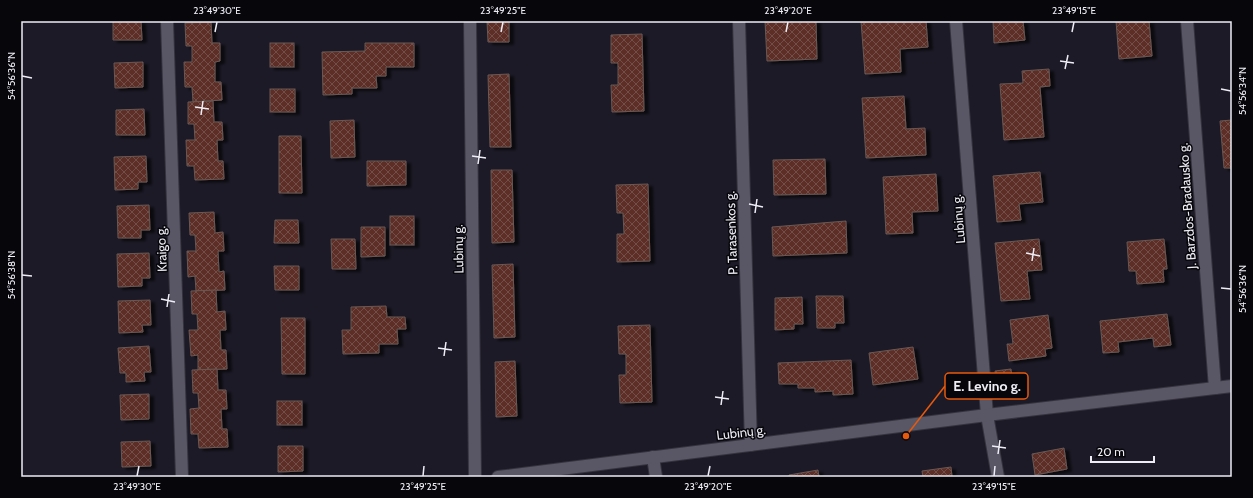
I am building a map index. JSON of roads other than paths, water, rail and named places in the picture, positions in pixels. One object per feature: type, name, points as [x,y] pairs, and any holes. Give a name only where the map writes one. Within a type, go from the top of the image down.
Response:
[{"type":"street","name":"Kraigo g.","points":[[167,21],[182,477]]},
{"type":"street","name":"Lubinų g.","points":[[470,21],[475,477]]},
{"type":"street","name":"P. Tarasenkos g.","points":[[739,21],[751,445]]},
{"type":"street","name":"Lubinų g.","points":[[956,21],[988,415]]},
{"type":"street","name":"J. Barzdos-Bradausko g.","points":[[1187,21],[1215,388]]},
{"type":"street","name":"Lubinų g.","points":[[498,477],[988,415],[1232,386]]},
{"type":"street","points":[[988,415],[998,477]]},
{"type":"street","points":[[653,457],[656,477]]},
{"type":"place","name":"E. Levino g.","points":[[906,436]]}]
